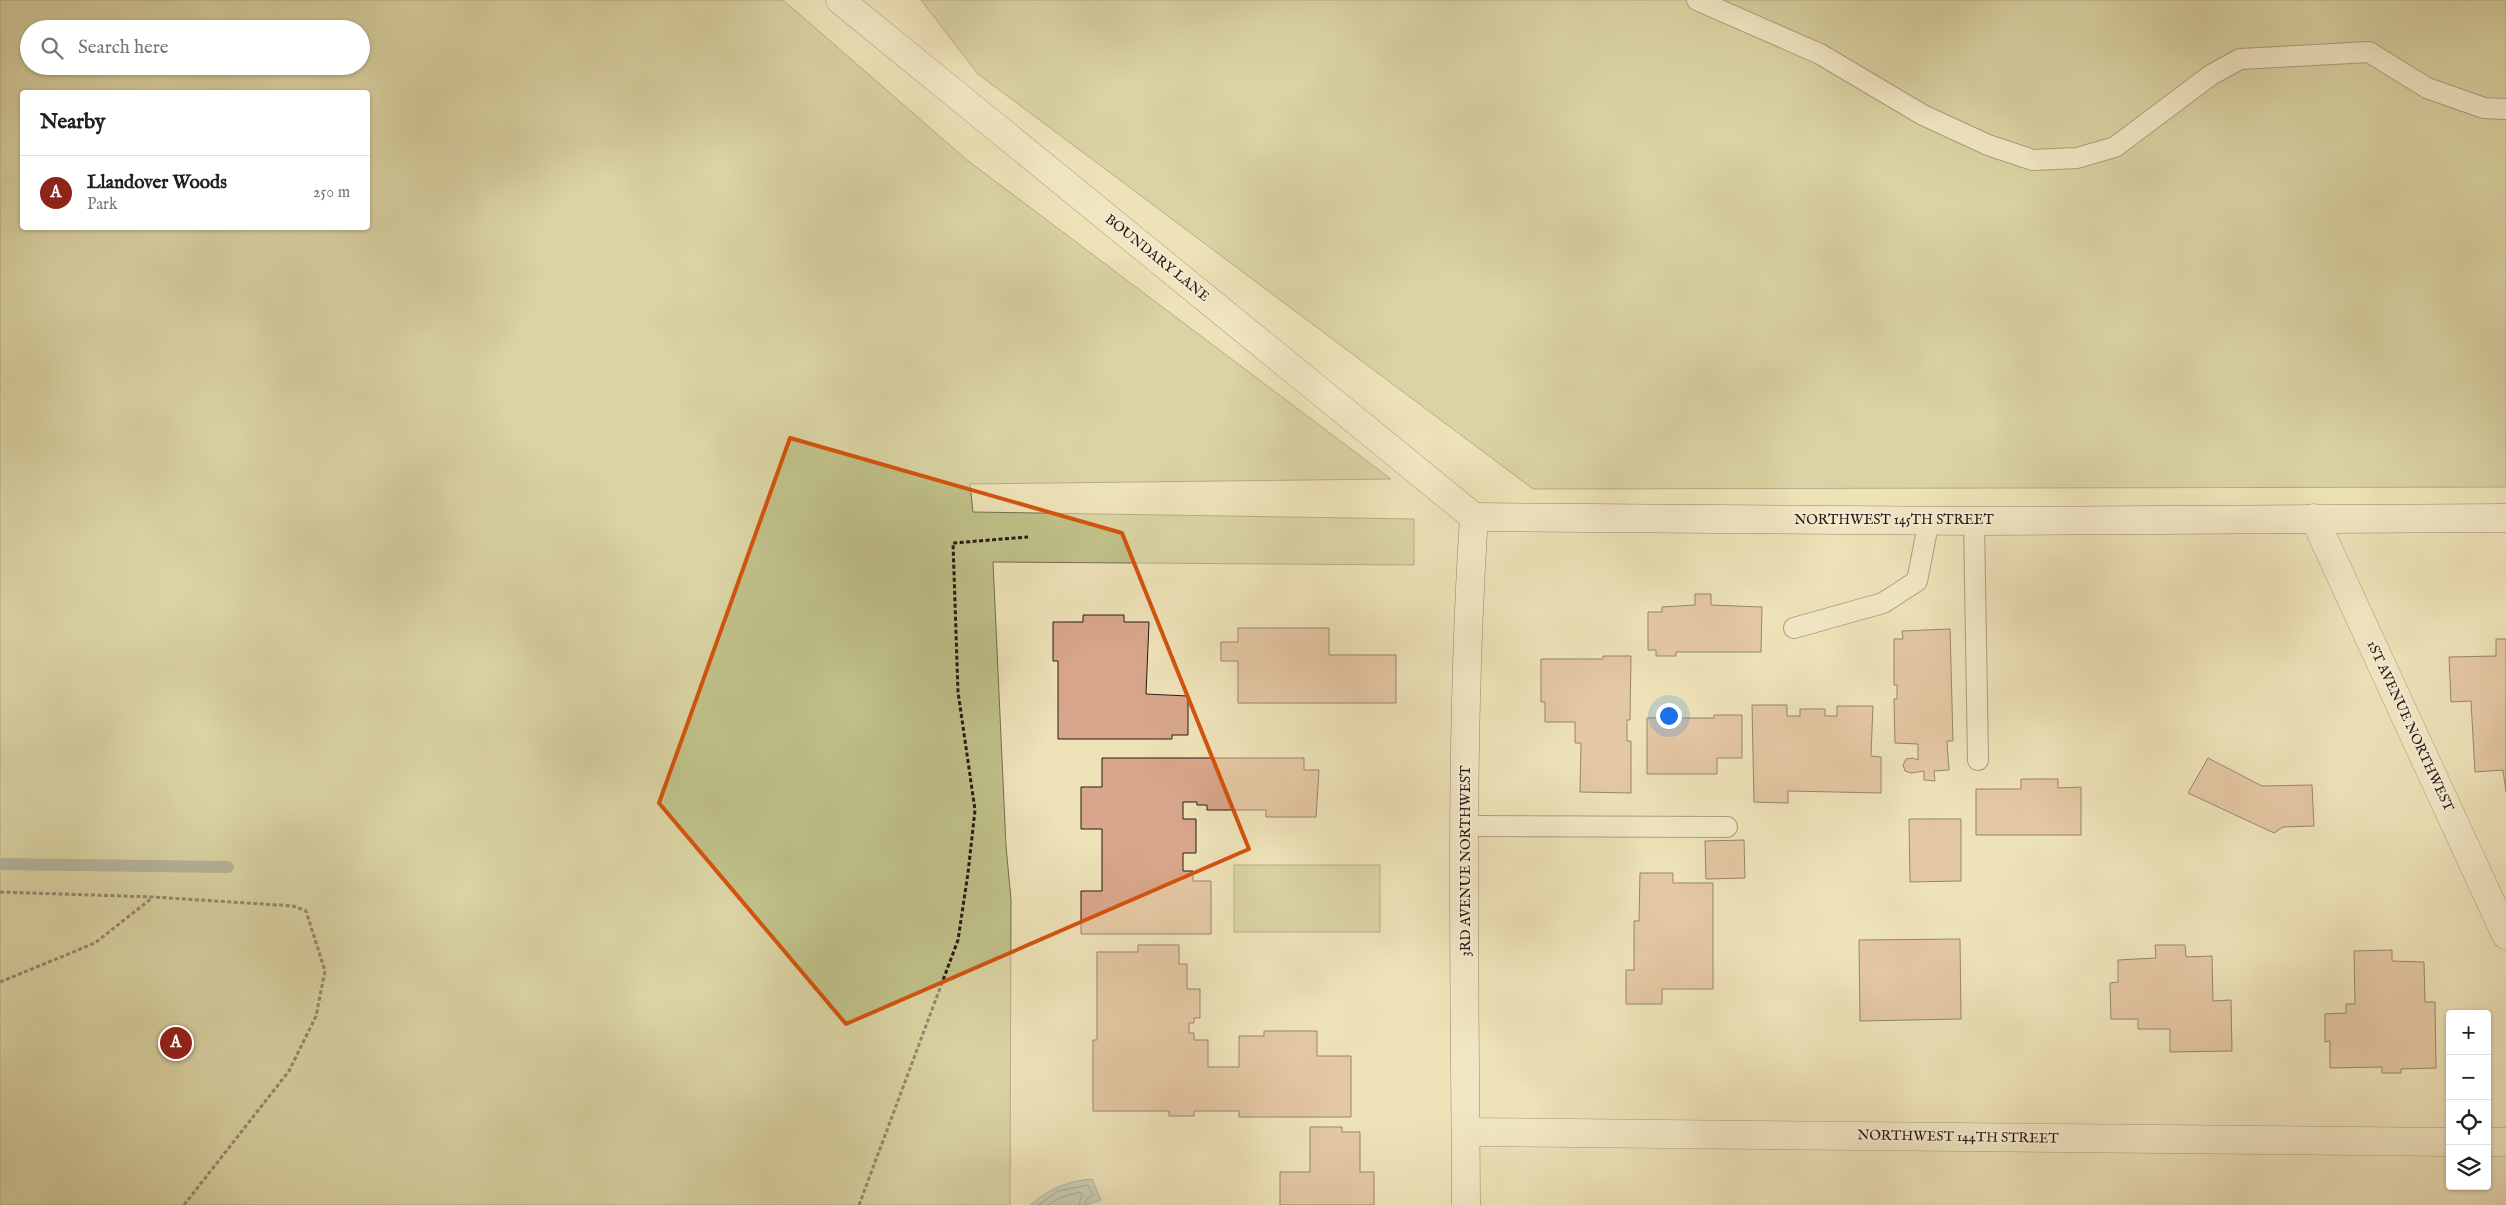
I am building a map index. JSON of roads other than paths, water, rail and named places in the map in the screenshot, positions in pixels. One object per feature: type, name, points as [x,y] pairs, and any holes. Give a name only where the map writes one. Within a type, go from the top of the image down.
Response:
[{"type":"street","name":"BOUNDARY LANE","points":[[840,0],[1474,517]]},
{"type":"street","name":"NORTHWEST 145TH STREET","points":[[1474,517],[1974,521],[2506,518]]},
{"type":"street","name":"3RD AVENUE NORTHWEST","points":[[1466,1205],[1468,608],[1474,517]]},
{"type":"street","name":"1ST AVENUE NORTHWEST","points":[[2314,518],[2506,935]]},
{"type":"street","name":"NORTHWEST 144TH STREET","points":[[1466,1132],[2446,1142]]},
{"type":"street","points":[[2491,1142],[2506,1142]]},
{"type":"lane","points":[[1697,0],[1820,54],[1923,115],[1988,145],[2033,160],[2077,158],[2115,147],[2211,75],[2240,59],[2368,52],[2427,88],[2484,108],[2506,109]]},
{"type":"lane","points":[[1794,628],[1883,603],[1917,581],[1930,520]]},
{"type":"lane","points":[[1974,521],[1978,760]]},
{"type":"lane","points":[[1466,826],[1727,827]]},
{"type":"water","points":[[1092,1179],[1101,1200],[1086,1205],[1030,1205],[1044,1194],[1059,1187]]},
{"type":"waterway","points":[[0,864],[228,867]]},
{"type":"place","name":"Llandover Woods","points":[[176,1043]]}]
